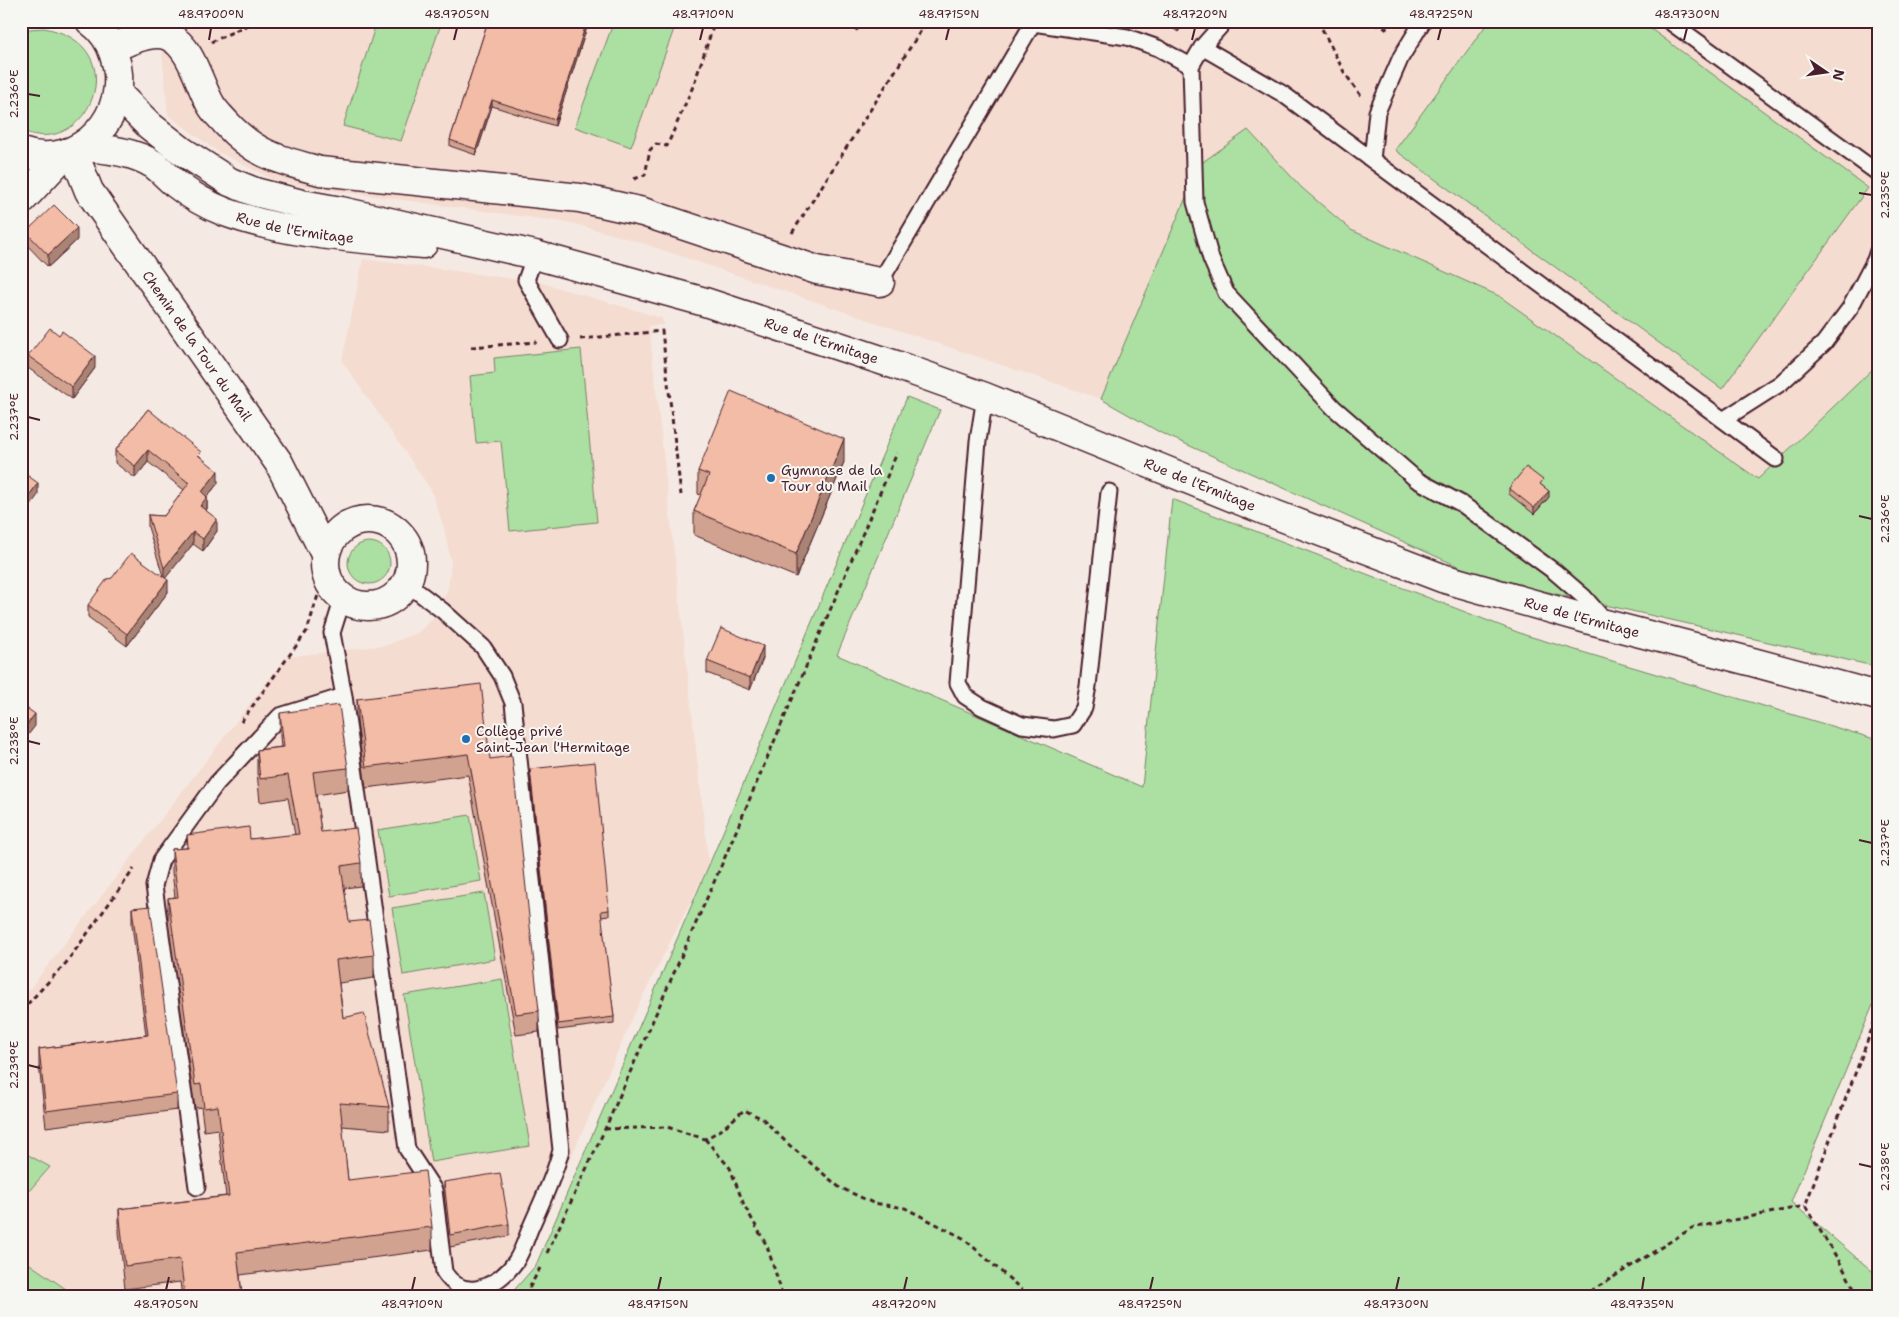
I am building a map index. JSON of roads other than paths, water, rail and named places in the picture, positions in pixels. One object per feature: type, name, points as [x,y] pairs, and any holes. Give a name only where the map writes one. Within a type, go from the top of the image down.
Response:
[{"type":"street","points":[[21,201],[73,150],[94,137],[105,125],[114,110],[118,94],[119,78],[117,63],[112,48],[104,35],[90,21]]},
{"type":"street","points":[[112,48],[148,34],[170,36],[185,51],[212,107],[232,129],[255,150],[286,162],[320,171],[580,198],[642,212],[818,270],[880,282]]},
{"type":"street","name":"Rue de l'Ermitage","points":[[118,94],[150,126],[209,169],[241,187],[286,201],[341,210],[532,254],[705,302],[896,365],[985,397],[1266,511],[1442,578],[1609,625],[1878,696]]},
{"type":"street","name":"Rue de l'Ermitage","points":[[21,152],[29,155],[47,156],[73,150],[105,148],[144,159],[155,165],[178,186],[202,202],[227,213],[279,228],[370,239],[532,254]]},
{"type":"street","name":"Chemin de la Tour du Mail","points":[[73,150],[89,191],[280,463],[325,554]]},
{"type":"street","points":[[301,505],[313,512],[337,520],[353,522],[379,521],[390,526],[400,534],[408,545],[411,558],[410,571],[406,583],[398,594],[388,602],[376,606],[362,606],[350,603],[331,586],[325,571],[325,554],[335,535],[353,522]]},
{"type":"lane","points":[[1225,21],[1202,47],[1191,66],[1195,202],[1211,259],[1226,293],[1342,415],[1417,480],[1462,504],[1555,572],[1584,597],[1609,625]]},
{"type":"lane","points":[[1372,160],[1377,112],[1401,57],[1423,21]]},
{"type":"lane","points":[[1669,21],[1878,173]]},
{"type":"lane","points":[[880,282],[1033,22],[1127,37],[1158,48],[1191,66]]},
{"type":"lane","points":[[1202,47],[1283,94],[1776,459]]},
{"type":"lane","points":[[1723,420],[1781,383],[1824,343],[1850,308],[1878,251]]},
{"type":"lane","points":[[532,254],[526,280],[560,340]]},
{"type":"lane","points":[[985,397],[978,441],[958,683],[965,696],[982,707],[1022,725],[1054,729],[1073,725],[1084,708],[1109,492]]},
{"type":"lane","points":[[343,598],[332,633],[344,696],[407,1149],[434,1190],[444,1272],[450,1281],[470,1293],[487,1287],[504,1274],[516,1260],[556,1170],[561,1150],[513,703],[502,676],[483,647],[406,583]]},
{"type":"lane","points":[[197,1187],[154,886],[161,860],[217,783],[280,716],[344,696]]},
{"type":"place","name":"Gymnase de la Tour du Mail","points":[[771,478]]},
{"type":"place","name":"Collège privé Saint-Jean l'Hermitage","points":[[466,739]]}]
